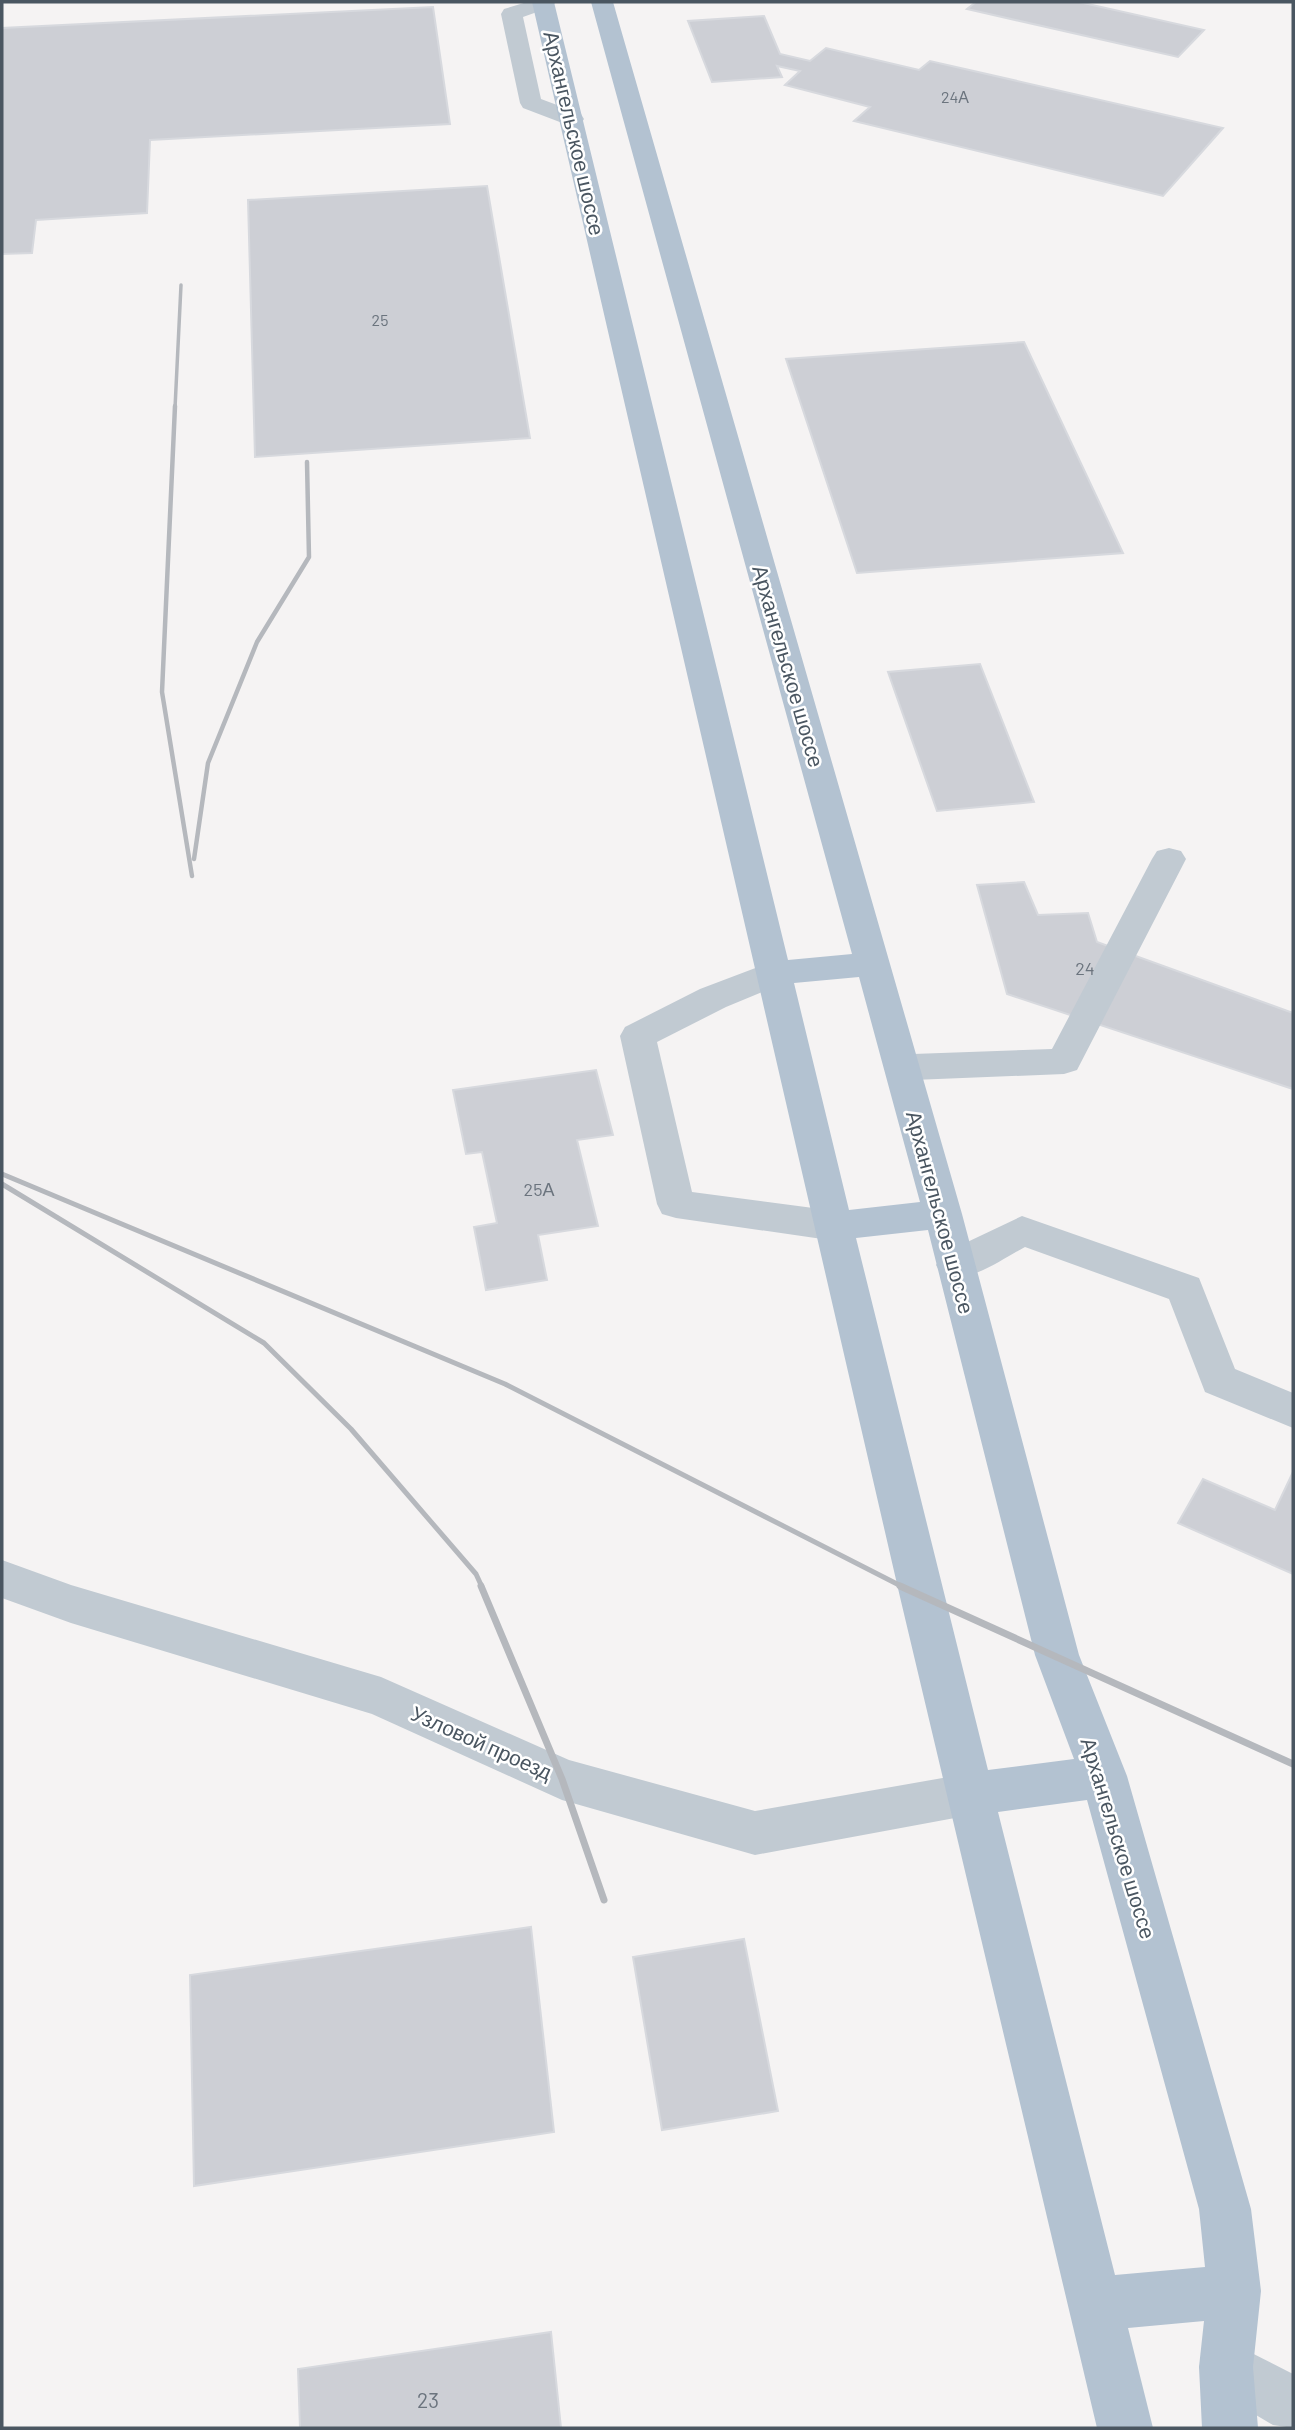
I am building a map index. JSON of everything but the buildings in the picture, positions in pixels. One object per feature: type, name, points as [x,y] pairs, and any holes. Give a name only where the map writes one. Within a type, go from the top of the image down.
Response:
[{"type":"main road","name":"Архангельское шоссе","points":[[544,2],[774,973],[1125,2428]]},
{"type":"main road","name":"Архангельское шоссе","points":[[602,2],[943,1214],[1057,1655],[1104,1776],[1224,2209],[1234,2291],[1226,2367],[1230,2428]]},
{"type":"main road","points":[[774,973],[874,964]]},
{"type":"main road","points":[[835,1226],[943,1214]]},
{"type":"main road","points":[[971,1794],[1104,1776]]},
{"type":"main road","points":[[1096,2304],[1234,2291]]},
{"type":"street","points":[[913,1067],[1064,1061],[1170,859]]},
{"type":"street","points":[[774,973],[713,998],[638,1036],[676,1204],[835,1226]]},
{"type":"street","points":[[956,1265],[1022,1231],[1185,1289],[1219,1380],[1293,1411]]},
{"type":"street","name":"Узловой проезд","points":[[2,1580],[71,1604],[381,1697],[562,1779],[755,1833],[971,1794]]},
{"type":"street","points":[[1226,2367],[1293,2405]]},
{"type":"railway","points":[[175,408],[181,285]]},
{"type":"railway","points":[[175,406],[162,692],[192,876]]},
{"type":"railway","points":[[194,859],[208,763],[257,642],[309,557],[307,462]]},
{"type":"railway","points":[[2,1174],[505,1384],[903,1587]]},
{"type":"railway","points":[[2,1184],[264,1343],[351,1429],[476,1574],[482,1587]]},
{"type":"railway","points":[[481,1586],[562,1779],[604,1900]]},
{"type":"railway","points":[[900,1586],[1293,1764]]}]
